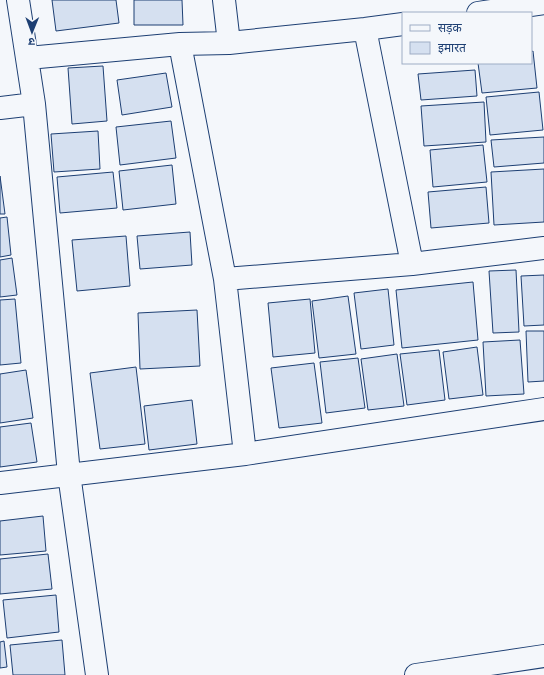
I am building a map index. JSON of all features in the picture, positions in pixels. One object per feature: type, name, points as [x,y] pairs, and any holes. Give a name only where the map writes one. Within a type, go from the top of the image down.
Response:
[{"type":"street","points":[[18,0],[34,104],[69,474],[97,675]]},
{"type":"street","points":[[224,0],[229,43]]},
{"type":"street","points":[[485,12],[544,3]]},
{"type":"street","points":[[28,58],[180,44],[229,43],[402,24]]},
{"type":"street","points":[[365,29],[412,264]]},
{"type":"street","points":[[180,44],[225,279],[245,454]]},
{"type":"street","points":[[0,108],[34,104]]},
{"type":"street","points":[[225,279],[412,264],[544,248]]},
{"type":"street","points":[[0,483],[245,454],[544,409]]},
{"type":"street","points":[[416,675],[544,656]]},
{"type":"building","points":[[52,0],[116,0],[119,23],[56,31]]},
{"type":"building","points":[[134,0],[182,0],[183,25],[134,25]]},
{"type":"building","points":[[532,52],[537,88],[482,93],[478,64],[532,64]]},
{"type":"building","points":[[103,66],[107,121],[72,124],[68,68]]},
{"type":"building","points":[[475,70],[477,96],[421,100],[418,74]]},
{"type":"building","points":[[166,73],[172,107],[122,115],[117,80]]},
{"type":"building","points":[[539,92],[543,130],[490,135],[486,97]]},
{"type":"building","points":[[484,102],[486,142],[424,146],[421,106]]},
{"type":"building","points":[[171,121],[176,158],[120,165],[116,127]]},
{"type":"building","points":[[98,131],[100,169],[54,172],[51,134]]},
{"type":"building","points":[[544,137],[544,163],[494,167],[491,140]]},
{"type":"building","points":[[483,145],[487,182],[433,187],[430,150]]},
{"type":"building","points":[[172,165],[176,204],[123,210],[119,171]]},
{"type":"building","points":[[544,169],[544,222],[494,225],[491,172]]},
{"type":"building","points":[[113,172],[117,208],[60,213],[57,177]]},
{"type":"building","points":[[0,176],[5,214],[0,214]]},
{"type":"building","points":[[486,187],[489,223],[431,228],[428,192]]},
{"type":"building","points":[[7,217],[11,255],[0,257],[0,218]]},
{"type":"building","points":[[190,232],[192,265],[140,269],[137,236]]},
{"type":"building","points":[[126,236],[130,286],[77,291],[72,240]]},
{"type":"building","points":[[12,258],[17,295],[0,297],[0,260]]},
{"type":"building","points":[[516,270],[519,332],[493,333],[489,271]]},
{"type":"building","points":[[544,275],[544,325],[524,326],[521,276]]},
{"type":"building","points":[[473,282],[478,340],[402,348],[396,290]]},
{"type":"building","points":[[388,289],[394,345],[361,349],[354,293]]},
{"type":"building","points":[[348,296],[356,354],[319,358],[312,301]]},
{"type":"building","points":[[15,299],[21,363],[0,365],[0,300]]},
{"type":"building","points":[[310,299],[315,353],[273,357],[268,303]]},
{"type":"building","points":[[197,310],[200,366],[140,369],[138,313]]},
{"type":"building","points":[[526,331],[544,331],[544,381],[528,382]]},
{"type":"building","points":[[520,340],[524,394],[486,396],[483,342]]},
{"type":"building","points":[[477,347],[483,395],[449,399],[443,352]]},
{"type":"building","points":[[439,350],[445,400],[407,405],[400,354]]},
{"type":"building","points":[[397,354],[404,406],[368,410],[361,359]]},
{"type":"building","points":[[358,358],[365,408],[326,413],[320,362]]},
{"type":"building","points":[[314,363],[322,423],[279,428],[271,368]]},
{"type":"building","points":[[136,367],[145,444],[100,449],[90,373]]},
{"type":"building","points":[[26,370],[33,418],[0,423],[0,374]]},
{"type":"building","points":[[192,400],[197,444],[149,450],[144,406]]},
{"type":"building","points":[[31,423],[37,462],[0,467],[0,427]]},
{"type":"building","points":[[43,516],[46,551],[0,555],[0,521]]},
{"type":"building","points":[[48,554],[52,589],[0,594],[0,559]]},
{"type":"building","points":[[56,595],[59,632],[7,638],[3,600]]},
{"type":"building","points":[[62,640],[65,675],[13,675],[10,645]]},
{"type":"building","points":[[4,641],[7,667],[0,668],[0,642]]}]
